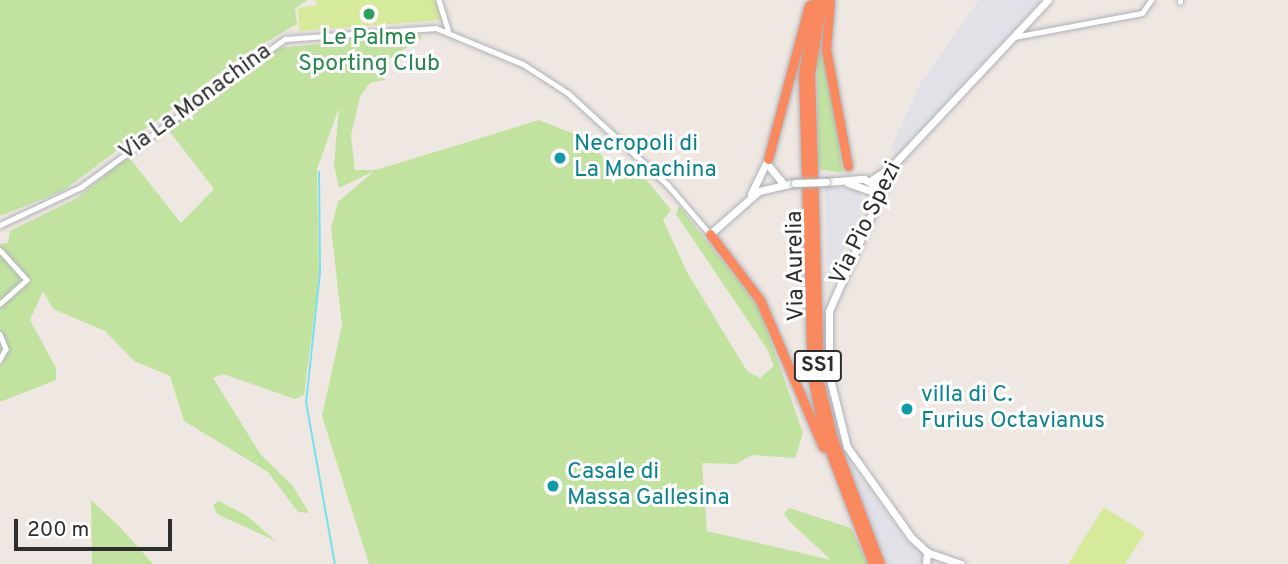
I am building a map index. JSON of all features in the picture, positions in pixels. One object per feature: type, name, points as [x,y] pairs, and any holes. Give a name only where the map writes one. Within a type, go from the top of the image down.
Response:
[{"type":"highway","points":[[768,159],[813,0]]},
{"type":"highway","name":"Via Aurelia","points":[[813,0],[803,75],[810,354],[818,413],[839,477],[873,564]]},
{"type":"highway","name":"Via Aurelia","points":[[822,0],[810,73],[819,375],[829,429],[880,564]]},
{"type":"highway","points":[[830,0],[827,49],[848,166]]},
{"type":"highway","points":[[710,234],[760,300],[801,404],[839,477]]},
{"type":"street","points":[[439,0],[448,30],[568,93],[668,184],[710,234],[747,201],[783,184],[867,180],[893,165]]},
{"type":"street","name":"Via Pio Spezi","points":[[926,552],[864,474],[838,421],[828,318],[870,208],[893,165],[1048,0]]},
{"type":"street","points":[[1014,37],[1147,10],[1151,0]]},
{"type":"street","name":"Via La Monachina","points":[[0,225],[87,183],[285,39],[448,30]]},
{"type":"street","points":[[768,159],[770,174],[783,184]]},
{"type":"street","points":[[747,201],[768,159]]},
{"type":"street","points":[[841,182],[848,166],[878,191]]},
{"type":"street","points":[[841,182],[865,191],[878,191]]},
{"type":"street","points":[[865,191],[870,208]]},
{"type":"street","points":[[0,250],[27,280],[0,304]]},
{"type":"street","points":[[0,334],[6,349],[0,360]]},
{"type":"street","points":[[926,564],[926,552],[961,564]]},
{"type":"shaded area","points":[[979,0],[1042,0],[898,155],[890,150],[920,84]]},
{"type":"shaded area","points":[[825,187],[856,188],[866,205],[828,287]]},
{"type":"shaded area","points":[[846,458],[904,537],[923,553],[922,564],[882,564]]},
{"type":"green space","points":[[0,0],[308,0],[295,8],[297,24],[244,55],[63,191],[0,216]]},
{"type":"green space","name":"Le Palme Sporting Club","points":[[316,0],[436,0],[441,20],[299,31],[298,8],[317,5]]},
{"type":"green space","points":[[419,33],[422,38],[381,64],[385,80],[370,83],[360,96],[351,136],[355,170],[376,170],[539,120],[590,140],[619,178],[638,169],[671,210],[663,220],[687,272],[747,371],[760,378],[774,366],[767,349],[676,214],[679,206],[759,307],[803,433],[795,458],[752,455],[736,464],[702,463],[707,531],[831,560],[790,522],[784,514],[789,508],[851,528],[868,564],[369,564],[322,416],[342,325],[331,228],[338,202],[374,171],[339,188],[334,164],[339,108],[317,169],[319,278],[304,395],[295,399],[223,374],[213,378],[261,455],[293,486],[309,513],[298,512],[268,472],[184,421],[170,376],[134,361],[105,331],[53,309],[43,291],[30,320],[56,368],[56,380],[0,402],[0,244],[8,243],[10,231],[77,198],[128,156],[181,223],[214,189],[167,128],[279,48]]},
{"type":"green space","points":[[817,42],[823,42],[843,173],[818,169]]},
{"type":"green space","points":[[91,500],[120,527],[153,564],[92,564]]},
{"type":"green space","points":[[219,501],[247,516],[276,541],[217,514],[213,505]]},
{"type":"green space","points":[[1104,507],[1145,533],[1125,564],[1068,564]]},
{"type":"waterway","points":[[319,172],[320,272],[306,402],[335,564]]},
{"type":"place","name":"Le Palme Sporting Club","points":[[369,14]]},
{"type":"place","name":"Necropoli di La Monachina","points":[[560,158]]},
{"type":"place","name":"villa di C. Furius Octavianus","points":[[907,409]]},
{"type":"place","name":"Casale di Massa Gallesina","points":[[553,486]]}]
